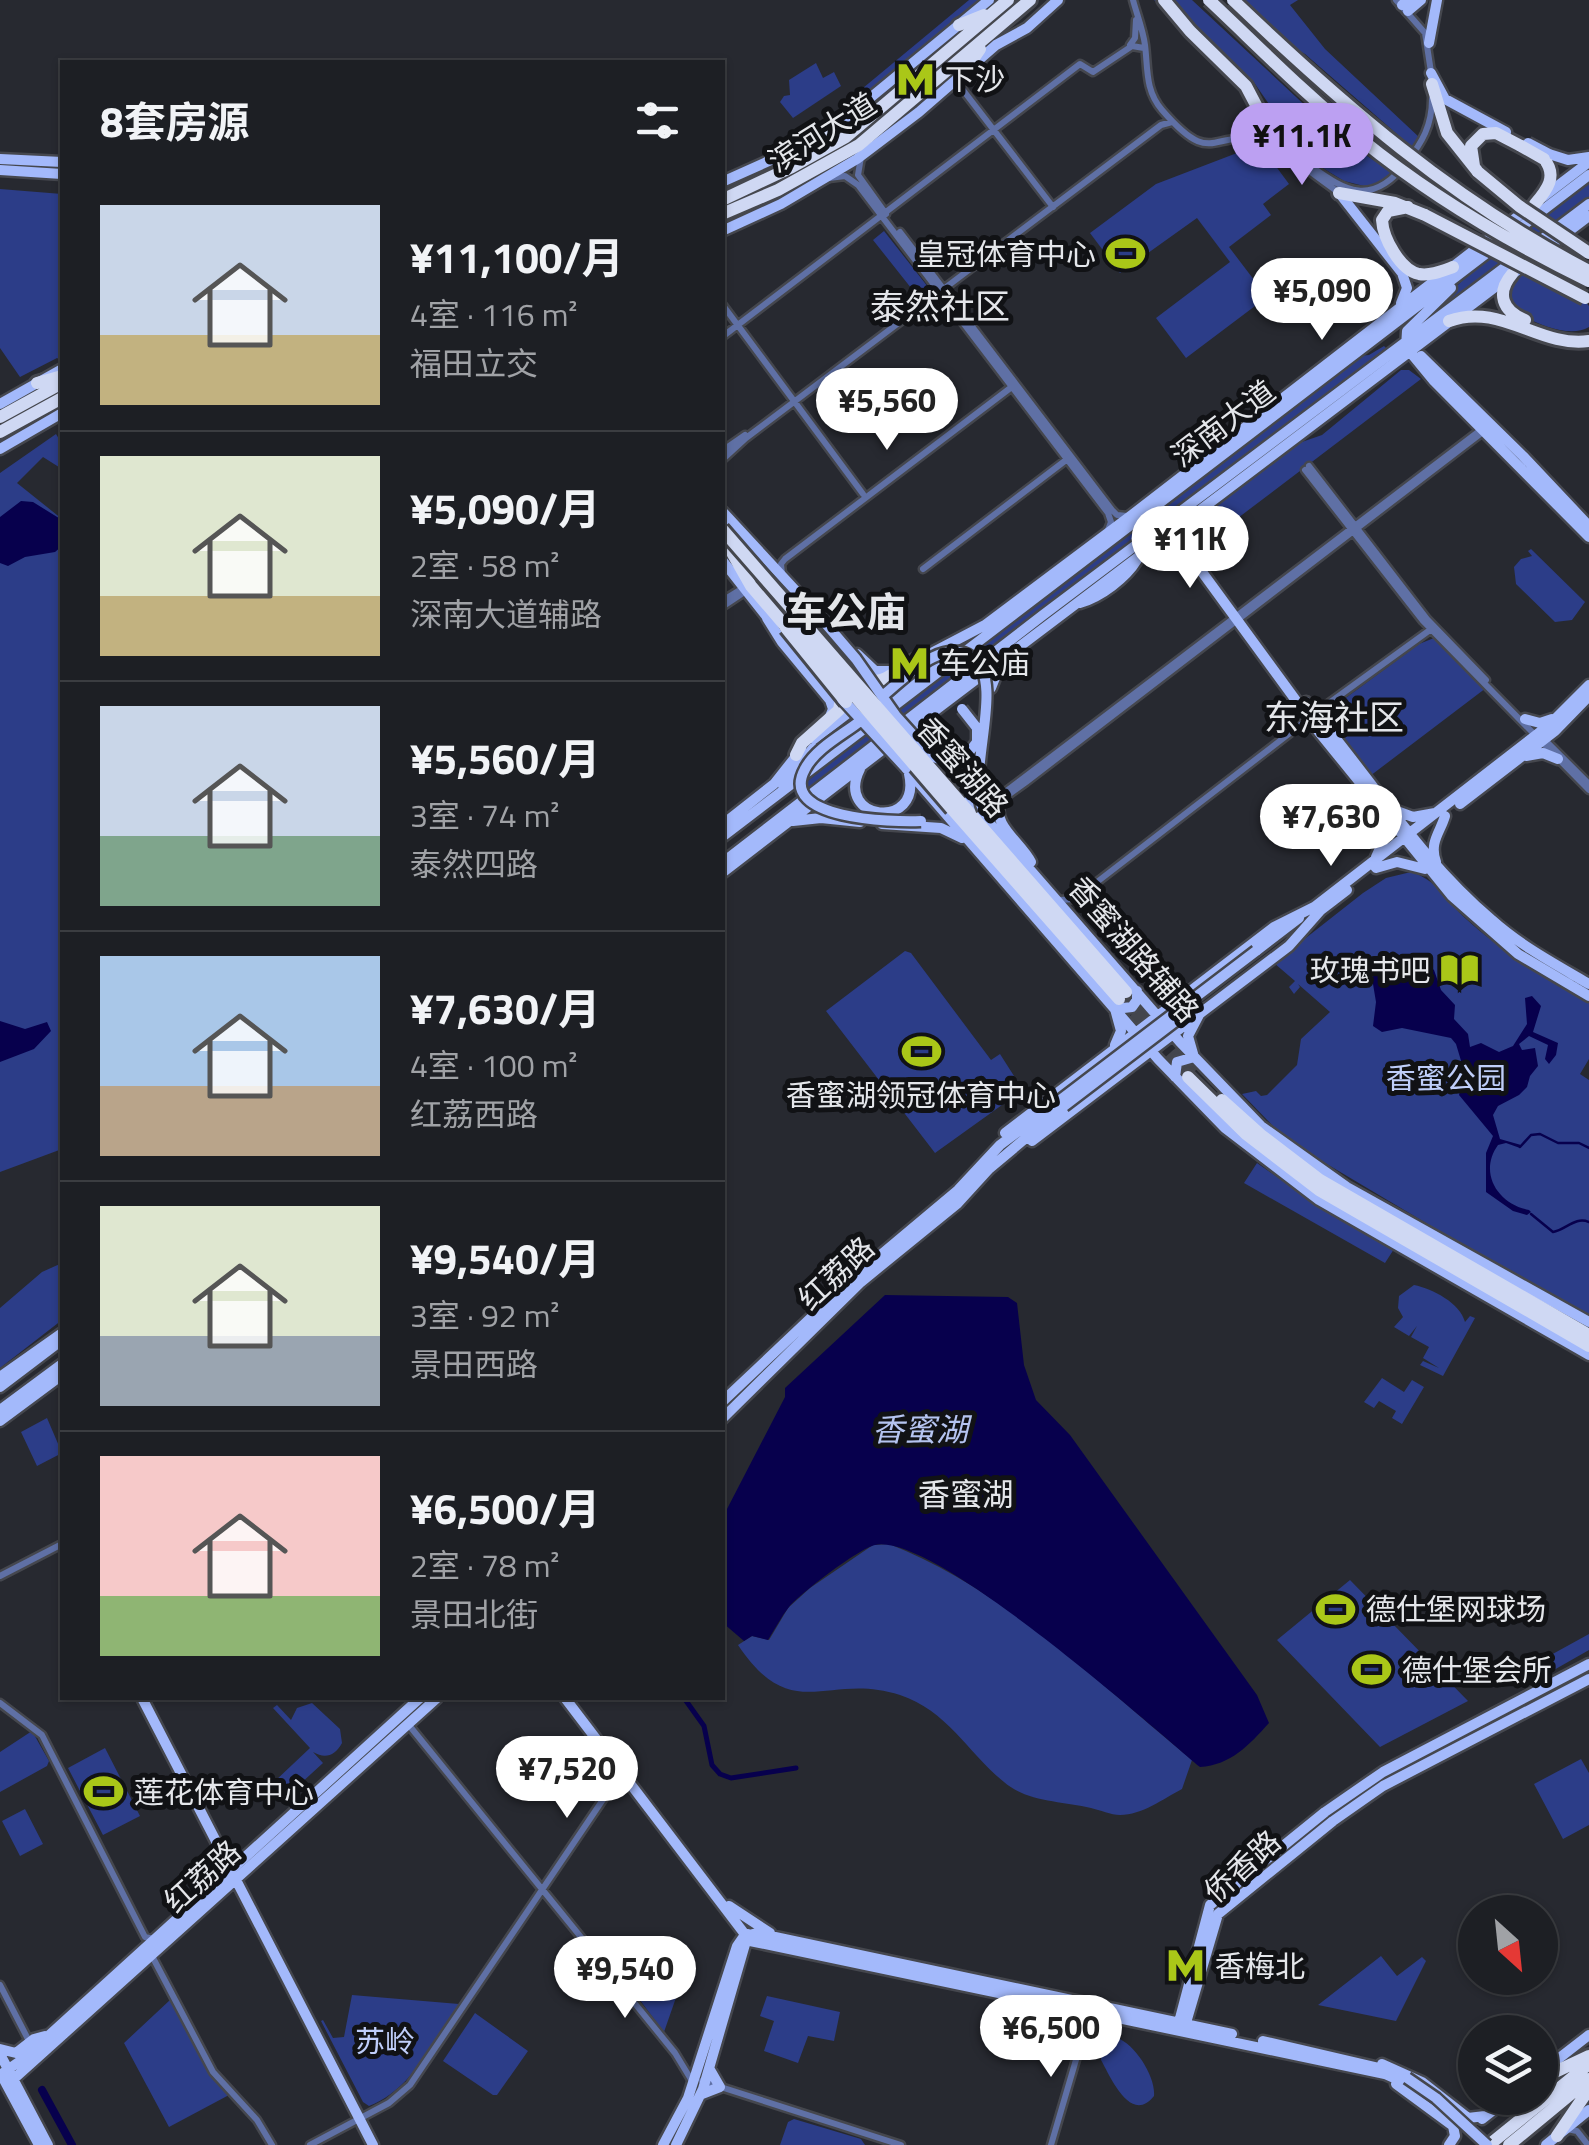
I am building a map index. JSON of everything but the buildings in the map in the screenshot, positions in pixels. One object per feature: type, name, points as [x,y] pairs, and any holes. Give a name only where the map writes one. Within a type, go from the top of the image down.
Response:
[{"type":"highway","name":"滨河大道","points":[[725,199],[792,167],[868,121],[992,5],[1008,0]]},
{"type":"highway","name":"滨河大道","points":[[725,213],[818,178],[861,150],[1030,0]]},
{"type":"highway","points":[[1164,0],[1246,86],[1282,150]]},
{"type":"highway","points":[[1209,0],[1310,96],[1388,160],[1504,236],[1589,281]]},
{"type":"highway","points":[[1233,0],[1375,130],[1527,236],[1589,270]]},
{"type":"highway","points":[[959,26],[992,5]]},
{"type":"highway","points":[[959,78],[992,33]]},
{"type":"highway","points":[[1431,79],[1447,134],[1478,172],[1589,253]]},
{"type":"highway","points":[[792,167],[835,125]]},
{"type":"highway","points":[[1478,172],[1470,150],[1478,136],[1496,134],[1547,156],[1551,178],[1534,204]]},
{"type":"highway","points":[[725,221],[818,178]]},
{"type":"highway","points":[[1339,193],[1408,207],[1588,300]]},
{"type":"highway","points":[[1408,207],[1385,215],[1382,225],[1387,247],[1401,265],[1418,274],[1434,274],[1461,265]]},
{"type":"highway","points":[[1512,274],[1502,298],[1515,321]]},
{"type":"highway","points":[[1448,321],[1477,314],[1515,321],[1573,342],[1589,342]]},
{"type":"highway","points":[[1540,329],[1574,336],[1589,332]]},
{"type":"highway","points":[[38,383],[60,377]]},
{"type":"highway","points":[[0,417],[60,377]]},
{"type":"highway","points":[[0,432],[60,404]]},
{"type":"highway","points":[[731,546],[775,578],[862,677],[874,682],[889,677],[924,656]]},
{"type":"highway","points":[[731,546],[751,586],[846,702]]},
{"type":"highway","name":"香蜜湖路","points":[[731,546],[1034,902],[1124,998]]},
{"type":"highway","points":[[805,612],[871,681]]},
{"type":"highway","points":[[786,628],[827,672],[841,691],[842,703],[826,724],[802,743],[796,756]]},
{"type":"highway","points":[[917,781],[954,805]]},
{"type":"highway","name":"香蜜湖路","points":[[954,805],[1058,906],[1124,998]]},
{"type":"highway","points":[[1017,852],[1058,906]]},
{"type":"highway","points":[[997,874],[1034,902]]},
{"type":"highway","points":[[1184,1071],[1259,1146],[1337,1201],[1589,1346]]},
{"type":"highway","points":[[1184,1071],[1278,1150],[1361,1204],[1589,1334]]},
{"type":"highway","points":[[1327,1174],[1361,1204]]},
{"type":"highway","points":[[1296,1184],[1337,1201]]},
{"type":"highway","points":[[1572,1312],[1589,1334]]},
{"type":"highway","points":[[1558,2069],[1589,2056]]},
{"type":"highway","points":[[1486,2145],[1589,2064]]},
{"type":"highway","points":[[1509,2145],[1589,2079]]},
{"type":"highway","points":[[1571,2128],[1589,2089]]},
{"type":"main road","points":[[861,150],[959,78],[1000,42],[1024,30],[1058,0]]},
{"type":"main road","points":[[1403,4],[1421,0]]},
{"type":"main road","points":[[1429,43],[1437,0]]},
{"type":"main road","points":[[725,181],[773,160],[835,125],[959,26]]},
{"type":"main road","points":[[1431,79],[1444,100],[1523,144]]},
{"type":"main road","points":[[1547,156],[1589,160]]},
{"type":"main road","points":[[0,159],[60,162]]},
{"type":"main road","points":[[974,848],[949,830],[817,808],[805,796],[801,780],[806,768],[984,624],[1108,537],[1398,308],[1461,265],[1589,160]]},
{"type":"main road","points":[[0,170],[60,174]]},
{"type":"main road","name":"深南大道","points":[[1409,345],[1410,328],[1461,265],[1589,175]]},
{"type":"main road","points":[[725,229],[818,178]]},
{"type":"main road","points":[[1339,193],[1387,247]]},
{"type":"main road","name":"深南大道","points":[[725,861],[1318,408],[1409,345],[1589,204]]},
{"type":"main road","points":[[725,871],[1359,388],[1409,345],[1430,334],[1589,216]]},
{"type":"main road","points":[[1398,308],[1406,288],[1401,265]]},
{"type":"main road","name":"深南大道","points":[[725,835],[1007,620],[1108,537],[1441,290],[1461,265]]},
{"type":"main road","points":[[1430,334],[1425,352],[1432,366]]},
{"type":"main road","points":[[1327,375],[1352,345]]},
{"type":"main road","points":[[1409,345],[1589,536]]},
{"type":"main road","points":[[1409,345],[1434,381]]},
{"type":"main road","points":[[1386,367],[1410,363],[1434,381],[1589,526]]},
{"type":"main road","points":[[0,404],[38,383]]},
{"type":"main road","points":[[1318,408],[1359,388]]},
{"type":"main road","points":[[0,449],[60,404]]},
{"type":"main road","points":[[1224,444],[1259,427]]},
{"type":"main road","points":[[1233,473],[1268,457]]},
{"type":"main road","points":[[1180,524],[1179,532],[1190,551],[1236,617],[1464,909],[1502,942],[1589,996]]},
{"type":"main road","points":[[1166,534],[1175,535],[1190,551]]},
{"type":"main road","points":[[1122,568],[1144,540]]},
{"type":"main road","name":"香蜜湖路辅路","points":[[731,546],[767,556],[799,592],[927,752],[954,805],[964,835],[974,848],[1124,998],[1158,1015],[1174,1034],[1184,1071],[1225,1128],[1296,1184],[1589,1354]]},
{"type":"main road","name":"香蜜湖路辅路","points":[[731,546],[744,590],[917,781]]},
{"type":"main road","points":[[1074,604],[1096,597],[1130,571],[1140,554]]},
{"type":"main road","points":[[799,592],[871,669],[886,672],[907,664]]},
{"type":"main road","points":[[767,618],[786,648],[830,700],[832,714],[826,724]]},
{"type":"main road","points":[[958,645],[1007,620]]},
{"type":"main road","points":[[725,823],[768,790],[796,756],[924,656],[984,624]]},
{"type":"main road","points":[[983,810],[980,788],[991,688],[996,669],[1012,651]]},
{"type":"main road","points":[[786,770],[930,660],[946,652],[960,652],[978,662],[984,672],[982,757],[976,786],[983,810],[994,828]]},
{"type":"main road","points":[[1517,755],[1543,752],[1559,757],[1556,742],[1561,719],[1589,685]]},
{"type":"main road","points":[[1318,908],[1589,696]]},
{"type":"main road","points":[[927,752],[947,762],[960,759],[976,742],[977,728],[962,709],[934,711]]},
{"type":"main road","points":[[1517,755],[1524,740],[1523,720],[1561,719]]},
{"type":"main road","points":[[771,800],[813,748]]},
{"type":"main road","points":[[864,764],[855,779],[855,790],[862,805],[875,813],[899,808],[909,794],[906,768]]},
{"type":"main road","points":[[1000,802],[997,817],[1023,848],[1035,873]]},
{"type":"main road","name":"香蜜湖路辅路","points":[[954,805],[994,828],[1035,873],[1058,906],[1072,914],[1124,998],[1136,1032],[1152,1051],[1327,1174],[1589,1322]]},
{"type":"main road","points":[[1386,810],[1412,817],[1443,813]]},
{"type":"main road","points":[[1374,866],[1386,835],[1386,810]]},
{"type":"main road","points":[[1434,870],[1432,850],[1443,813]]},
{"type":"main road","points":[[779,829],[802,819],[840,820],[942,824],[964,835]]},
{"type":"main road","points":[[1374,866],[1407,862],[1434,870],[1504,930],[1589,984]]},
{"type":"main road","name":"红荔路","points":[[725,1416],[860,1282],[958,1203],[1000,1144],[1062,1104],[1318,908]]},
{"type":"main road","name":"红荔路","points":[[983,1169],[987,1149],[1112,1050],[1274,927],[1318,908]]},
{"type":"main road","name":"红荔路","points":[[725,1399],[852,1279],[983,1169],[1061,1121],[1289,946],[1318,908]]},
{"type":"main road","points":[[1184,996],[1184,1010],[1199,1014],[1188,1036],[1184,1071],[1151,1065],[1127,1070],[1127,1054],[1112,1050],[1120,1031],[1124,998],[1160,1002],[1184,996]]},
{"type":"main road","points":[[0,1377],[60,1335]]},
{"type":"main road","points":[[0,1407],[8,1396],[0,1390],[60,1335]]},
{"type":"main road","points":[[0,1407],[60,1365]]},
{"type":"main road","points":[[0,1421],[60,1376]]},
{"type":"main road","name":"侨香路","points":[[1182,2025],[1210,1905],[1367,1782],[1589,1664]]},
{"type":"main road","name":"侨香路","points":[[1182,2025],[1218,1914],[1383,1786],[1589,1679]]},
{"type":"main road","points":[[146,1700],[375,2145]]},
{"type":"main road","name":"红荔路","points":[[404,1719],[418,1700]]},
{"type":"main road","name":"红荔路","points":[[4,2081],[404,1719],[433,1700]]},
{"type":"main road","points":[[568,1700],[747,1936],[771,1946],[1096,2007],[1408,2074],[1458,2111]]},
{"type":"main road","points":[[574,1700],[623,1770]]},
{"type":"main road","name":"红荔路","points":[[4,2081],[51,2034],[148,1952],[155,1939],[235,1874]]},
{"type":"main road","points":[[729,1910],[784,1939]]},
{"type":"main road","points":[[663,2145],[709,2068],[737,1946],[729,1910]]},
{"type":"main road","points":[[676,2145],[698,2098],[704,2049],[740,1966],[747,1936]]},
{"type":"main road","points":[[737,1946],[747,1936],[784,1939],[1006,1991]]},
{"type":"main road","points":[[740,1966],[753,1952],[771,1946]]},
{"type":"main road","points":[[39,2145],[4,2081],[0,2051],[16,2052],[51,2034]]},
{"type":"main road","points":[[1558,2061],[1589,2034]]},
{"type":"main road","points":[[1370,2067],[1406,2080],[1436,2098],[1486,2145]]},
{"type":"main road","points":[[1370,2067],[1451,2124],[1455,2134],[1449,2145]]},
{"type":"main road","points":[[698,2098],[709,2088],[720,2087],[709,2068]]},
{"type":"main road","points":[[4,2081],[21,2112]]},
{"type":"main road","points":[[4,2081],[48,2145]]},
{"type":"main road","points":[[1451,2124],[1460,2121],[1460,2115]]},
{"type":"main road","points":[[1464,2115],[1471,2120],[1485,2116]]},
{"type":"main road","points":[[1449,2145],[1485,2116]]},
{"type":"street","points":[[1135,4],[1148,87],[1173,122],[1201,144],[1248,140],[1282,150],[1350,190],[1378,190],[1395,178],[1422,142],[1430,120],[1429,43],[1423,28],[1403,4]]},
{"type":"street","points":[[1096,71],[1135,39],[1135,4]]},
{"type":"street","points":[[725,335],[1080,64],[1088,72],[1096,71],[1132,46],[1145,49]]},
{"type":"street","points":[[959,78],[1052,206]]},
{"type":"street","points":[[725,450],[1159,124],[1164,112]]},
{"type":"street","points":[[1052,206],[1161,125],[1173,122]]},
{"type":"street","points":[[861,150],[858,175],[884,214],[1114,513],[1124,517],[1133,514]]},
{"type":"street","points":[[1282,150],[1339,193]]},
{"type":"street","points":[[818,178],[852,179],[884,214]]},
{"type":"street","points":[[725,308],[863,494]]},
{"type":"street","points":[[767,556],[783,556],[1012,384]]},
{"type":"street","points":[[783,575],[781,566],[785,559],[1012,384]]},
{"type":"street","points":[[725,457],[793,400]]},
{"type":"street","points":[[1000,802],[1485,427]]},
{"type":"street","points":[[1069,458],[1108,513],[1108,537]]},
{"type":"street","points":[[924,568],[1069,458]]},
{"type":"street","points":[[1353,528],[1316,485],[1308,470],[1432,629],[1589,787]]},
{"type":"street","points":[[725,602],[744,590]]},
{"type":"street","points":[[1058,906],[1075,899],[1432,629]]},
{"type":"street","points":[[1072,914],[1077,901],[1314,717]]},
{"type":"street","points":[[0,1578],[60,1547]]},
{"type":"street","points":[[0,1704],[42,1735],[145,1937],[155,1939]]},
{"type":"street","points":[[0,1704],[39,1734],[210,2068],[257,2120],[272,2145]]},
{"type":"street","points":[[404,1719],[699,2082],[901,2145]]},
{"type":"street","points":[[310,2145],[394,2100],[410,2085],[623,1770]]},
{"type":"street","points":[[0,1985],[30,2042]]},
{"type":"street","points":[[1051,2145],[1096,2007]]},
{"type":"street","points":[[675,2053],[688,2058],[704,2049]]},
{"type":"street","points":[[1571,2128],[1588,2143]]},
{"type":"green space","points":[[969,0],[983,0],[859,100],[857,93]]},
{"type":"green space","points":[[1154,0],[1192,0],[1340,138],[1393,173],[1384,184],[1368,187],[1344,181],[1295,151],[1280,120],[1253,81],[1187,19],[1166,11]]},
{"type":"green space","points":[[1244,0],[1298,0],[1290,5],[1325,49],[1420,138],[1413,148],[1295,49]]},
{"type":"green space","points":[[816,63],[823,78],[834,72],[841,86],[793,118],[780,102],[790,95],[789,80]]},
{"type":"green space","name":"皇冠体育中心","points":[[1237,153],[1250,155],[1258,165],[1269,157],[1289,184],[1263,204],[1271,215],[1229,247],[1267,297],[1186,358],[1156,318],[1230,262],[1197,218],[1120,273],[1090,233],[1156,184]]},
{"type":"green space","points":[[1589,179],[1589,199],[1423,321],[1481,264]]},
{"type":"green space","points":[[0,189],[60,194],[60,360],[20,377],[0,348]]},
{"type":"green space","points":[[884,231],[928,287],[919,298],[873,240]]},
{"type":"green space","points":[[1525,271],[1585,301],[1589,306],[1589,327],[1561,330],[1514,312],[1504,291],[1509,282]]},
{"type":"green space","points":[[1384,346],[805,794],[800,787],[1003,627],[1359,356]]},
{"type":"green space","points":[[1401,370],[1409,370],[1421,379],[1205,543],[1202,553],[1189,529],[1206,512],[1296,444],[1322,435]]},
{"type":"green space","points":[[56,434],[60,441],[60,468],[43,457],[17,483],[60,517],[60,1150],[0,1172],[0,473]]},
{"type":"green space","points":[[1531,549],[1585,602],[1572,620],[1555,622],[1516,584],[1514,567],[1521,559],[1532,556],[1528,551]]},
{"type":"green space","points":[[1434,638],[1486,688],[1370,776],[1329,722],[1332,708],[1419,644]]},
{"type":"green space","name":"香蜜公园","points":[[1411,872],[1434,885],[1494,942],[1589,1003],[1589,1059],[1580,1074],[1589,1080],[1589,1320],[1310,1154],[1274,1127],[1242,1094],[1256,1091],[1267,1095],[1297,1065],[1301,1039],[1330,1012],[1298,984],[1294,994],[1289,987],[1295,981],[1274,963],[1363,893],[1386,878]]},
{"type":"green space","name":"香蜜湖领冠体育中心","points":[[905,951],[911,953],[991,1060],[1000,1054],[1023,1090],[935,1153],[826,1011]]},
{"type":"green space","points":[[1257,1163],[1326,1211],[1392,1247],[1385,1263],[1244,1183]]},
{"type":"green space","points":[[60,1264],[60,1322],[0,1368],[0,1308],[42,1272]]},
{"type":"green space","points":[[1414,1285],[1445,1298],[1465,1322],[1470,1316],[1475,1318],[1443,1376],[1420,1365],[1423,1361],[1439,1368],[1423,1358],[1429,1347],[1411,1337],[1417,1326],[1409,1336],[1394,1327],[1403,1317],[1398,1308],[1399,1296]]},
{"type":"green space","points":[[1382,1378],[1404,1392],[1412,1380],[1424,1387],[1402,1424],[1392,1418],[1396,1411],[1379,1401],[1374,1408],[1364,1402]]},
{"type":"green space","points":[[47,1418],[60,1454],[37,1466],[21,1432]]},
{"type":"green space","points":[[889,1544],[971,1586],[1085,1670],[1192,1760],[1182,1789],[1144,1809],[1120,1815],[1034,1797],[1004,1782],[945,1722],[917,1702],[874,1689],[794,1691],[776,1684],[758,1670],[738,1645],[752,1636],[769,1640],[788,1608],[810,1588],[873,1545]]},
{"type":"green space","name":"德仕堡会所","points":[[1350,1580],[1468,1701],[1380,1747],[1277,1640]]},
{"type":"green space","points":[[1589,1634],[1589,1650],[1524,1687],[1518,1673]]},
{"type":"green space","points":[[312,1703],[340,1729],[342,1743],[329,1755],[313,1752],[323,1763],[287,1796],[274,1782],[310,1748],[273,1708],[277,1705],[291,1720],[297,1708]]},
{"type":"green space","points":[[32,1731],[49,1761],[47,1766],[0,1792],[0,1752]]},
{"type":"green space","name":"莲花体育中心","points":[[105,1748],[140,1816],[103,1835],[68,1768]]},
{"type":"green space","points":[[1581,1759],[1589,1773],[1589,1825],[1563,1839],[1534,1784]]},
{"type":"green space","points":[[25,1809],[43,1844],[20,1856],[2,1821]]},
{"type":"green space","points":[[1381,1956],[1397,1976],[1422,1957],[1426,1961],[1396,2021],[1318,2005]]},
{"type":"green space","points":[[683,1966],[686,1969],[664,2032],[639,1999]]},
{"type":"green space","name":"苏岭","points":[[352,1995],[459,2004],[410,2076],[369,2106],[363,2102],[321,2021],[333,2038],[344,2037]]},
{"type":"green space","points":[[767,1996],[840,2012],[834,2041],[808,2036],[798,2063],[764,2051],[774,2021],[760,2016]]},
{"type":"green space","points":[[170,2000],[207,2070],[229,2095],[169,2127],[124,2043]]},
{"type":"green space","points":[[475,2013],[528,2051],[497,2095],[443,2061]]},
{"type":"green space","points":[[1117,2038],[1131,2047],[1148,2071],[1154,2096],[1146,2104],[1137,2105],[1123,2096],[1101,2060],[1103,2044]]},
{"type":"green space","points":[[794,2119],[861,2139],[865,2145],[780,2145],[788,2122]]},
{"type":"water","points":[[21,501],[33,502],[60,519],[60,548],[8,566],[0,563],[0,517]]},
{"type":"water","points":[[1398,957],[1412,966],[1423,961],[1434,970],[1441,990],[1455,1005],[1454,1019],[1468,1034],[1470,1047],[1481,1043],[1499,1052],[1513,1046],[1527,1024],[1525,998],[1532,996],[1541,1006],[1533,1032],[1558,1043],[1556,1055],[1549,1064],[1545,1059],[1548,1045],[1529,1036],[1519,1044],[1522,1050],[1535,1048],[1538,1066],[1527,1087],[1498,1106],[1493,1115],[1500,1139],[1521,1145],[1498,1145],[1490,1166],[1494,1186],[1508,1201],[1529,1210],[1527,1215],[1513,1211],[1486,1192],[1486,1153],[1493,1136],[1459,1095],[1465,1074],[1456,1044],[1451,1038],[1402,1028],[1382,1032],[1373,1026],[1376,1002],[1372,978],[1379,967]]},
{"type":"water","points":[[0,1021],[25,1029],[47,1022],[51,1031],[34,1049],[0,1062]]},
{"type":"water","name":"香蜜湖","points":[[885,1295],[1008,1297],[1017,1303],[1024,1365],[1036,1400],[1070,1435],[1257,1695],[1269,1723],[1239,1752],[1200,1767],[1090,1674],[990,1598],[904,1549],[875,1545],[867,1548],[817,1582],[789,1607],[768,1640],[752,1636],[744,1641],[725,1625],[725,1516],[785,1397],[785,1388]]},
{"type":"waterway","points":[[1520,1147],[1531,1135],[1540,1134],[1558,1143],[1579,1143],[1589,1148]]},
{"type":"waterway","points":[[1531,1214],[1553,1232],[1579,1221],[1589,1222]]},
{"type":"waterway","points":[[685,1700],[704,1726],[712,1765],[720,1774],[731,1778],[796,1768]]},
{"type":"waterway","points":[[42,2090],[72,2145]]},
{"type":"tunnel","points":[[1128,994],[1195,1072]]},
{"type":"tunnel","points":[[1120,1001],[1184,1072]]},
{"type":"place","name":"下沙","points":[[915,79]]},
{"type":"place","name":"皇冠体育中心","points":[[1126,254]]},
{"type":"place","name":"车公庙","points":[[910,663]]},
{"type":"place","name":"玫瑰书吧","points":[[1460,970]]},
{"type":"place","name":"香蜜湖领冠体育中心","points":[[921,1051]]},
{"type":"place","name":"德仕堡网球场","points":[[1336,1609]]},
{"type":"place","name":"德仕堡会所","points":[[1372,1670]]},
{"type":"place","name":"莲花体育中心","points":[[104,1792]]},
{"type":"place","name":"香梅北","points":[[1185,1966]]},
{"type":"district","name":"泰然社区","points":[[940,306]]},
{"type":"district","name":"车公庙","points":[[846,611]]},
{"type":"district","name":"东海社区","points":[[1334,717]]},
{"type":"district","name":"香蜜湖","points":[[966,1494]]}]
